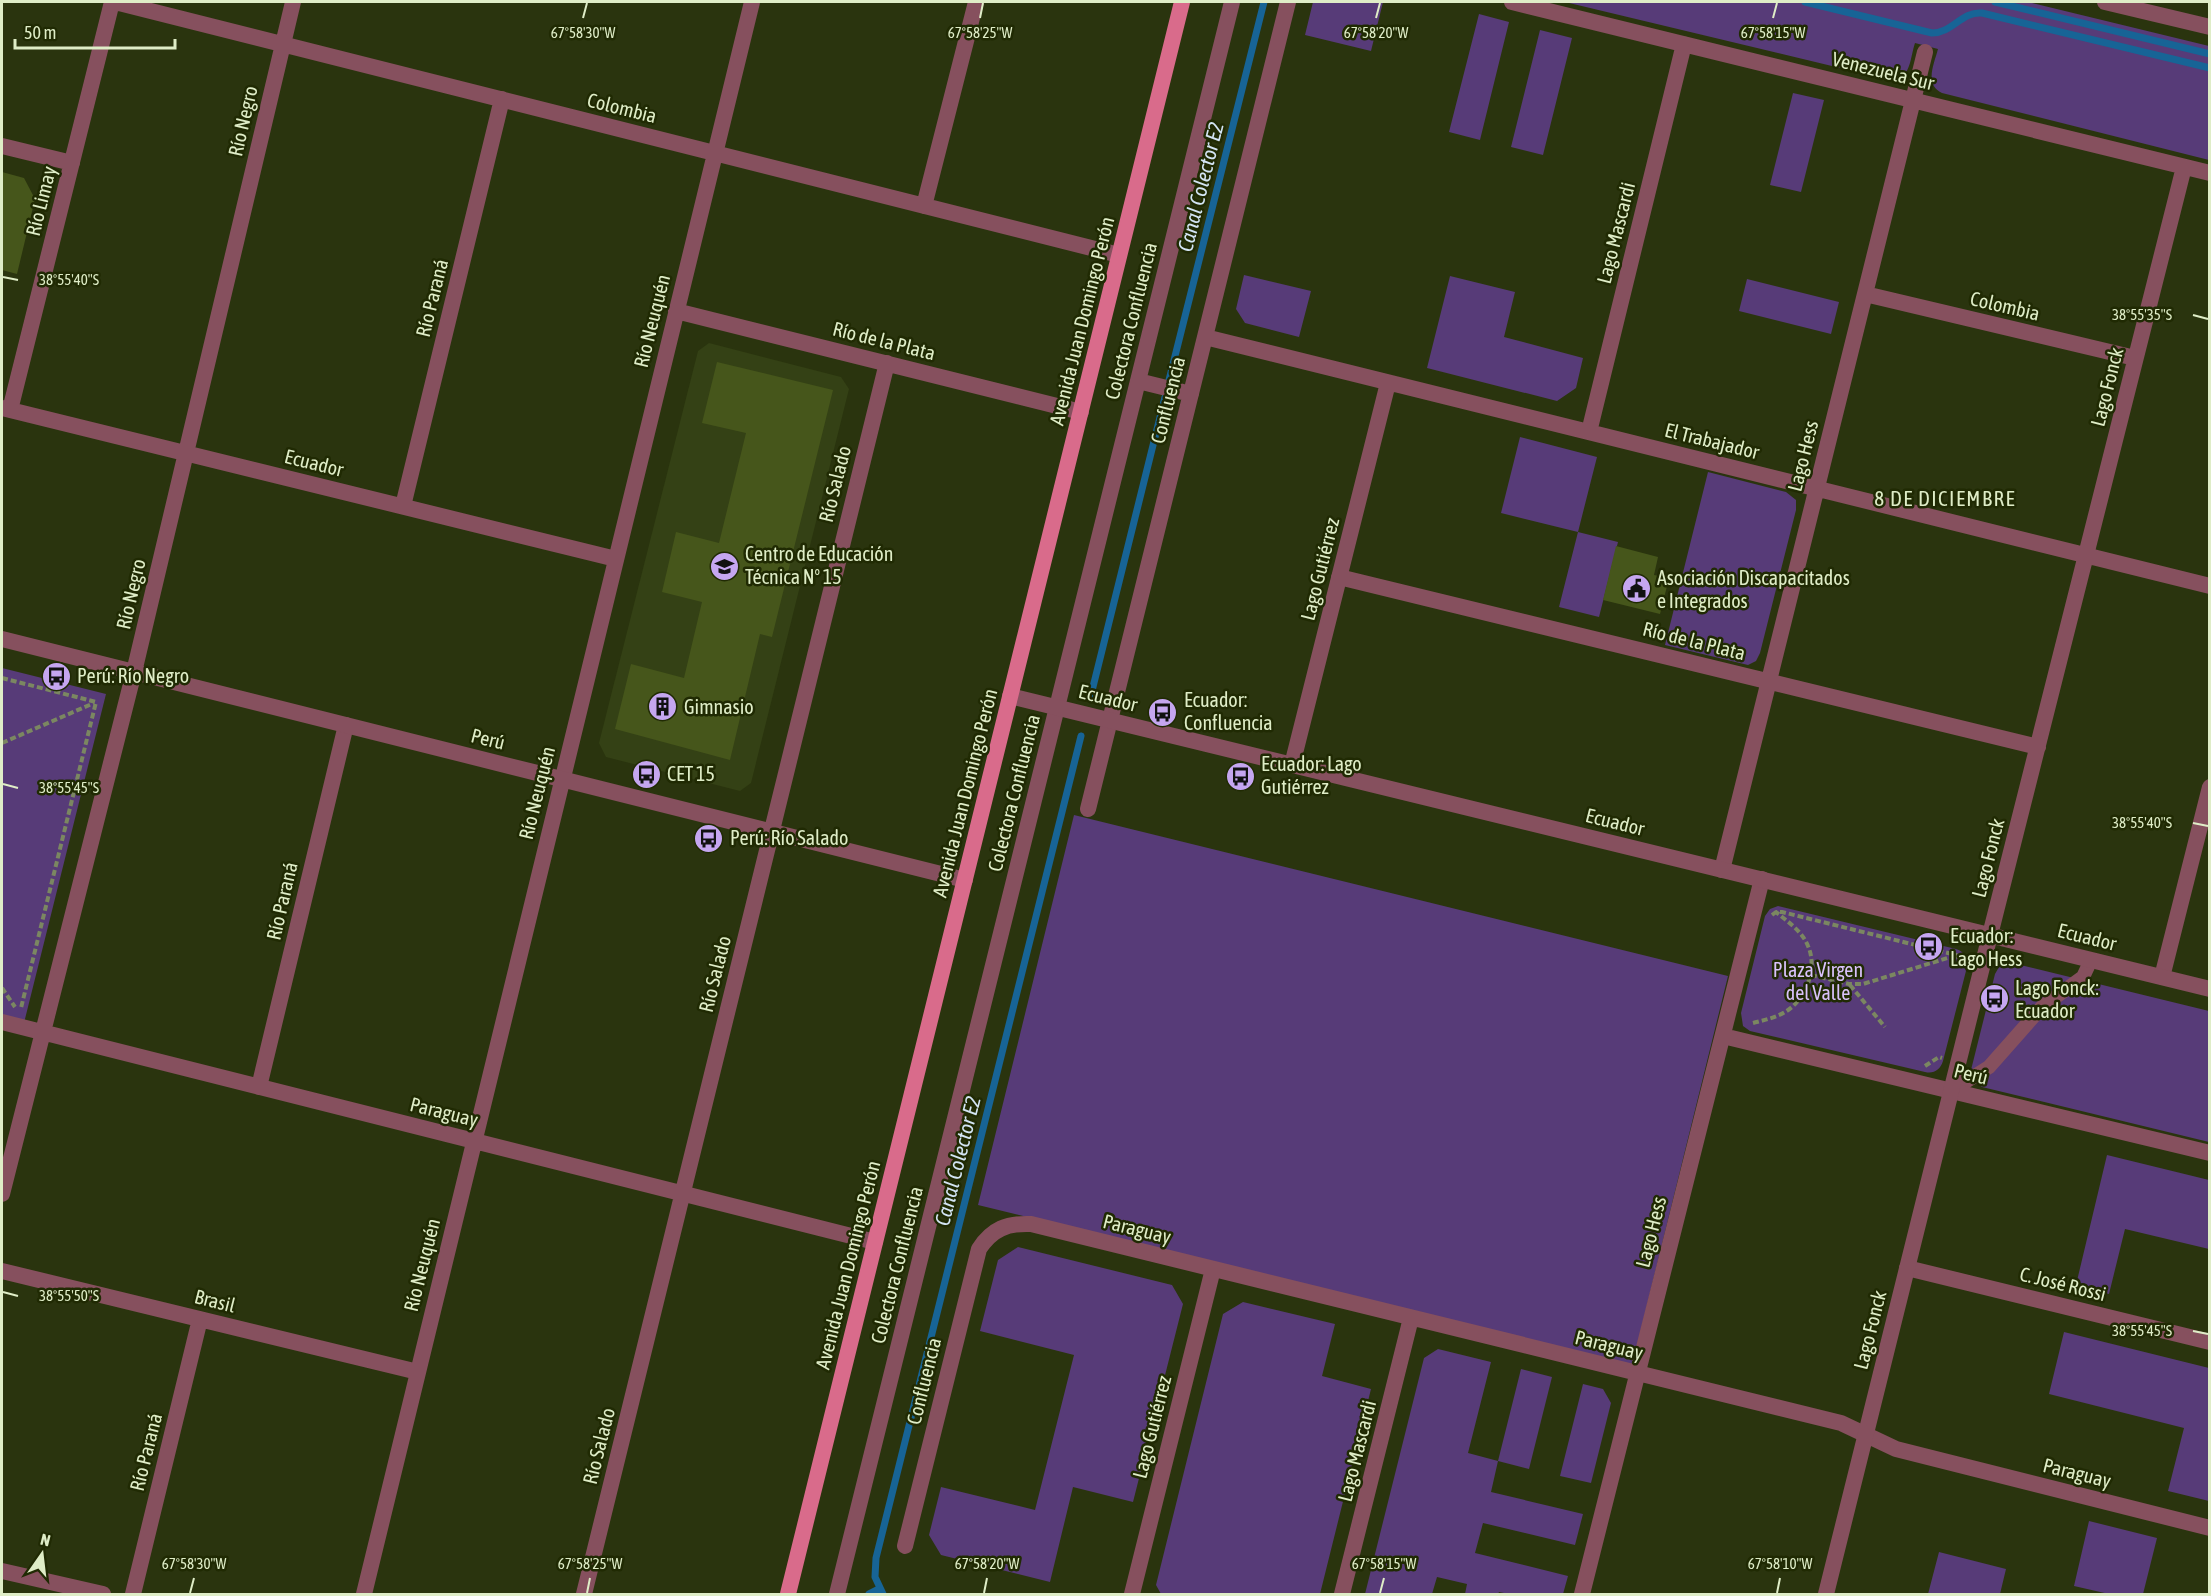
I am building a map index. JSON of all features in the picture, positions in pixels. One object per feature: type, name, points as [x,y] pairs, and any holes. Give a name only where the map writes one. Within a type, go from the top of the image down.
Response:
[{"type":"main road","name":"Avenida Juan Domingo Perón","points":[[788,1594],[1182,2]]},
{"type":"street","name":"Colombia","points":[[113,2],[1119,255]]},
{"type":"street","name":"Río Limay","points":[[6,409],[113,2]]},
{"type":"street","name":"Río Negro","points":[[2,1194],[134,672],[293,2]]},
{"type":"street","name":"Río Neuquén","points":[[364,1594],[752,2]]},
{"type":"street","points":[[924,206],[976,2]]},
{"type":"street","name":"Colectora Confluencia","points":[[837,1594],[1232,2]]},
{"type":"street","name":"Confluencia","points":[[1088,809],[1288,2]]},
{"type":"street","name":"Venezuela Sur","points":[[1512,2],[2210,173]]},
{"type":"street","points":[[2105,2],[2210,27]]},
{"type":"street","name":"Lago Mascardi","points":[[1588,432],[1684,44]]},
{"type":"street","name":"Lago Hess","points":[[1722,870],[1925,52]]},
{"type":"street","name":"Río Paraná","points":[[403,506],[502,99]]},
{"type":"street","points":[[2,146],[72,163]]},
{"type":"street","name":"Lago Fonck","points":[[1826,1594],[2184,167]]},
{"type":"street","name":"Colombia","points":[[1865,294],[2135,358]]},
{"type":"street","name":"Río de la Plata","points":[[676,311],[1081,412]]},
{"type":"street","name":"El Trabajador","points":[[1205,337],[2210,586]]},
{"type":"street","name":"Río Salado","points":[[584,1594],[887,363]]},
{"type":"street","points":[[1138,381],[1191,394]]},
{"type":"street","name":"Lago Gutiérrez","points":[[1292,765],[1388,382]]},
{"type":"street","name":"Ecuador","points":[[6,409],[616,559]]},
{"type":"street","name":"Río de la Plata","points":[[1340,577],[2038,747]]},
{"type":"street","name":"Perú","points":[[2,639],[965,880]]},
{"type":"street","name":"Ecuador","points":[[1010,696],[2210,989]]},
{"type":"street","name":"Río Paraná","points":[[259,1087],[346,725]]},
{"type":"street","points":[[2162,977],[2210,787]]},
{"type":"street","name":"Lago Hess","points":[[1582,1594],[1762,879]]},
{"type":"street","name":"Paraguay","points":[[6,1017],[42,1032],[876,1242]]},
{"type":"street","name":"Perú","points":[[1723,1036],[2210,1153]]},
{"type":"street","name":"Paraguay","points":[[994,1231],[1018,1223],[1031,1224],[1841,1423],[1896,1449],[2210,1528]]},
{"type":"street","name":"Confluencia","points":[[905,1546],[975,1261],[986,1239],[994,1231]]},
{"type":"street","name":"C. José Rossi","points":[[1907,1268],[2210,1342]]},
{"type":"street","name":"Lago Gutiérrez","points":[[1132,1594],[1213,1269]]},
{"type":"street","name":"Brasil","points":[[2,1271],[418,1372]]},
{"type":"street","name":"Lago Mascardi","points":[[1342,1594],[1411,1318]]},
{"type":"street","name":"Río Paraná","points":[[133,1594],[200,1319]]},
{"type":"street","points":[[2,1571],[103,1594]]},
{"type":"lane","points":[[1951,1091],[1989,1067],[2042,1007],[2083,977],[2091,960]]},
{"type":"path","points":[[2,678],[96,702]]},
{"type":"path","points":[[2,743],[96,702]]},
{"type":"path","points":[[20,1014],[96,702]]},
{"type":"path","points":[[1770,919],[1776,912]]},
{"type":"path","points":[[1776,912],[1956,955],[1962,964],[1959,977]]},
{"type":"path","points":[[1756,1027],[1749,1023],[1777,1016],[1788,1010],[1802,995],[1811,975],[1812,961],[1809,946],[1801,934],[1776,912]]},
{"type":"path","points":[[1811,975],[1849,984],[1876,981],[1956,955]]},
{"type":"path","points":[[1849,984],[1885,1028]]},
{"type":"path","points":[[2,988],[20,1014]]},
{"type":"path","points":[[6,1017],[20,1014]]},
{"type":"path","points":[[1922,1072],[1923,1067],[1942,1058],[1941,1048]]},
{"type":"shaded area","name":"Centro de Educación Técnica N° 15","points":[[709,343],[841,377],[849,389],[751,783],[740,791],[606,757],[599,743],[698,351]]},
{"type":"green space","points":[[1313,2],[1383,2],[1371,51],[1305,35]]},
{"type":"green space","points":[[1565,2],[2028,2],[2209,46],[2209,160],[1942,93],[1936,89],[1932,80],[1938,49],[1915,43],[1906,73],[1897,80],[1890,80]]},
{"type":"green space","points":[[1479,14],[1509,22],[1480,140],[1449,132]]},
{"type":"green space","points":[[1540,30],[1572,38],[1543,155],[1511,147]]},
{"type":"green space","points":[[1793,93],[1824,100],[1801,192],[1770,185]]},
{"type":"green space","points":[[1244,275],[1311,291],[1299,337],[1245,323],[1236,309]]},
{"type":"green space","points":[[1450,276],[1515,292],[1504,337],[1583,358],[1576,388],[1557,401],[1427,368]]},
{"type":"green space","points":[[1747,279],[1839,302],[1831,334],[1739,311]]},
{"type":"green space","points":[[1520,437],[1597,457],[1578,532],[1501,513]]},
{"type":"green space","points":[[1708,472],[1786,492],[1796,500],[1796,510],[1760,653],[1756,661],[1748,665],[1665,645]]},
{"type":"green space","points":[[1578,532],[1618,542],[1599,617],[1559,607]]},
{"type":"green space","points":[[2,668],[106,694],[24,1023],[2,1017]]},
{"type":"green space","points":[[1074,815],[1728,976],[1632,1366],[978,1205]]},
{"type":"green space","name":"Plaza Virgen del Valle","points":[[1778,906],[1956,949],[1966,956],[1967,967],[1943,1061],[1938,1069],[1934,1072],[1925,1072],[1750,1031],[1743,1026],[1741,1013],[1765,916],[1770,909]]},
{"type":"green space","points":[[2012,963],[2209,1011],[2209,1142],[1982,1087],[1974,1082],[1971,1070],[1995,974],[1999,967]]},
{"type":"green space","points":[[2107,1155],[2209,1180],[2209,1249],[2125,1229],[2109,1294],[2076,1285]]},
{"type":"green space","points":[[1018,1247],[1172,1285],[1183,1304],[1133,1502],[1073,1487],[1050,1582],[941,1555],[929,1535],[941,1487],[1035,1510],[1074,1355],[980,1331],[998,1260]]},
{"type":"green space","points":[[1243,1302],[1335,1324],[1322,1376],[1371,1389],[1320,1594],[1161,1594],[1156,1585],[1223,1314]]},
{"type":"green space","points":[[2064,1332],[2209,1368],[2209,1501],[2168,1491],[2184,1428],[2049,1394]]},
{"type":"green space","points":[[1438,1349],[1491,1362],[1468,1453],[1498,1461],[1491,1492],[1583,1514],[1575,1545],[1483,1523],[1475,1553],[1568,1576],[1563,1594],[1499,1592],[1498,1594],[1465,1594],[1467,1584],[1437,1577],[1432,1594],[1365,1594],[1424,1358]]},
{"type":"green space","points":[[1521,1369],[1552,1377],[1529,1469],[1498,1461]]},
{"type":"green space","points":[[1583,1384],[1603,1389],[1611,1403],[1591,1483],[1560,1476]]},
{"type":"green space","points":[[2089,1521],[2157,1538],[2143,1594],[2109,1594],[2074,1586]]},
{"type":"green space","points":[[1939,1552],[2006,1569],[2000,1594],[1928,1594]]},
{"type":"building","points":[[2,172],[24,178],[35,199],[17,274],[2,270]]},
{"type":"building","name":"Centro de Educación Técnica N° 15","points":[[717,362],[833,390],[772,637],[760,634],[730,760],[615,729],[631,664],[684,678],[702,602],[662,592],[676,532],[719,543],[746,433],[702,423]]},
{"type":"building","name":"Asociación Discapacitados e Integrados","points":[[1616,546],[1658,557],[1654,575],[1669,578],[1660,614],[1603,600]]},
{"type":"waterway","name":"Canal Colector E2","points":[[1169,380],[1264,2]]},
{"type":"waterway","points":[[1805,2],[1932,33],[1945,30],[1969,15],[1982,13],[2210,68]]},
{"type":"waterway","points":[[1995,2],[2210,54]]},
{"type":"waterway","name":"Canal Colector E2","points":[[1091,695],[1165,397]]},
{"type":"waterway","name":"Canal Colector E2","points":[[883,1594],[875,1577],[876,1558],[1081,736]]},
{"type":"waterway","points":[[869,1594],[879,1589]]},
{"type":"place","name":"Centro de Educación Técnica N° 15","points":[[724,566]]},
{"type":"place","name":"Asociación Discapacitados e Integrados","points":[[1636,589]]},
{"type":"place","name":"Perú: Río Negro","points":[[56,676]]},
{"type":"place","name":"Gimnasio","points":[[663,707]]},
{"type":"place","name":"Ecuador: Confluencia","points":[[1163,712]]},
{"type":"place","name":"CET 15","points":[[646,774]]},
{"type":"place","name":"Ecuador: Lago Gutiérrez","points":[[1240,776]]},
{"type":"place","name":"Perú: Río Salado","points":[[709,838]]},
{"type":"place","name":"Ecuador: Lago Hess","points":[[1929,947]]},
{"type":"place","name":"Lago Fonck: Ecuador","points":[[1994,999]]},
{"type":"district","name":"8 DE DICIEMBRE","points":[[1945,499]]}]
